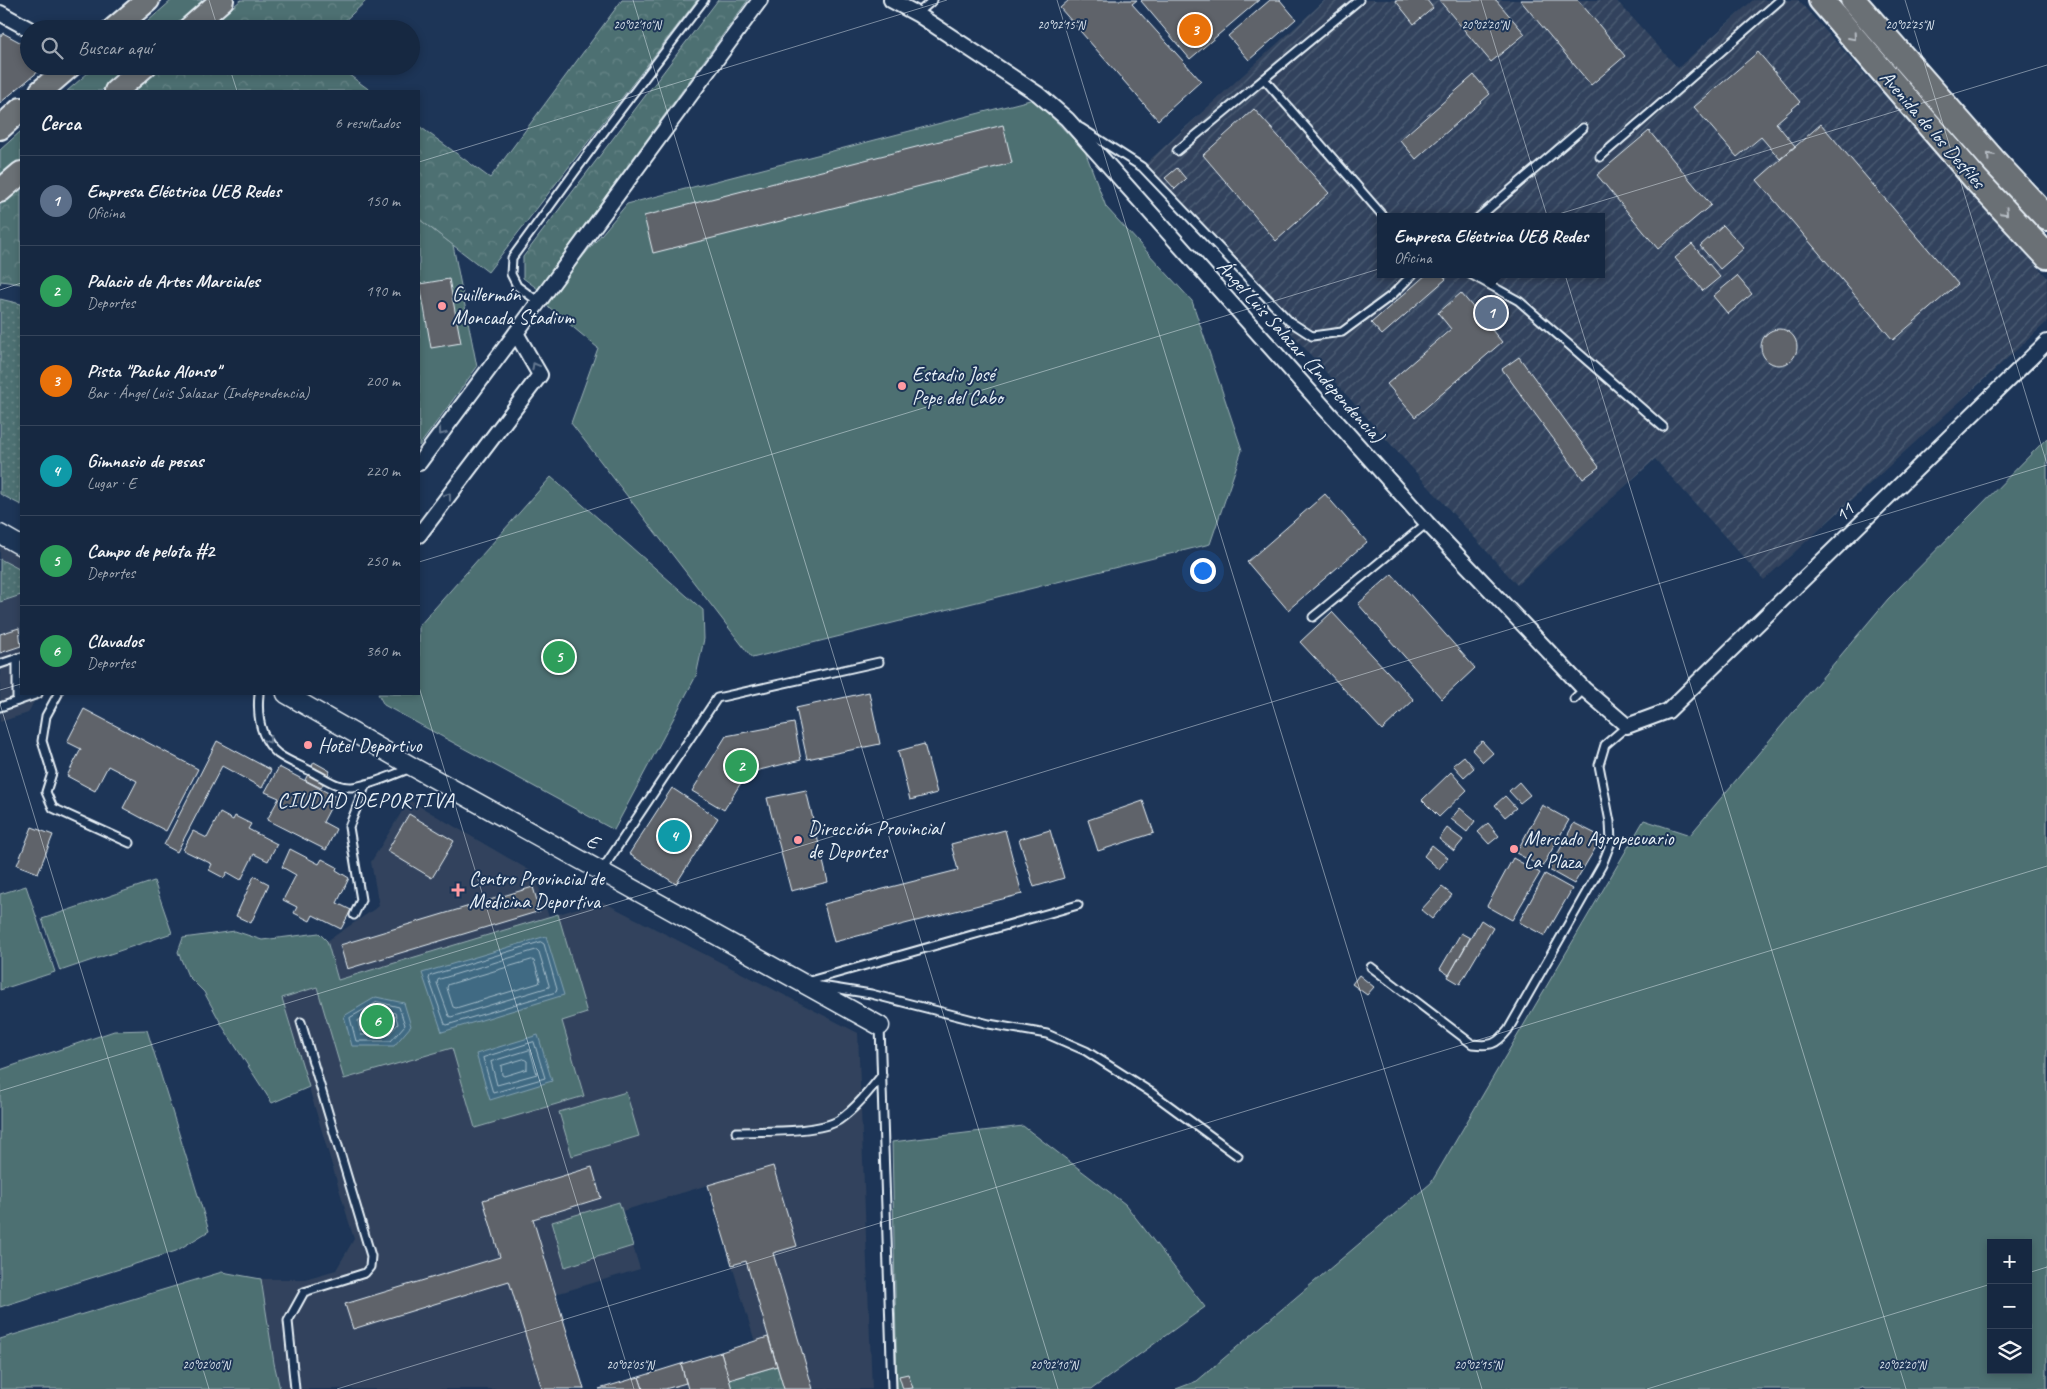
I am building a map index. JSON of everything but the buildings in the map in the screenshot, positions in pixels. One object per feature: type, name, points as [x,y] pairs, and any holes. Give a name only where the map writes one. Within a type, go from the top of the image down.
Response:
[{"type":"highway","name":"Avenida de los Desfiles","points":[[1821,0],[1978,182],[2047,256]]},
{"type":"highway","name":"Avenida de los Desfiles","points":[[1854,0],[1993,160],[2047,218]]},
{"type":"main road","points":[[125,20],[148,0]]},
{"type":"main road","points":[[199,20],[222,0]]},
{"type":"main road","points":[[43,90],[60,75]]},
{"type":"main road","points":[[117,90],[135,75]]},
{"type":"main road","points":[[0,128],[20,110]]},
{"type":"main road","points":[[0,191],[20,174]]},
{"type":"street","points":[[420,462],[760,0]]},
{"type":"street","name":"Ángel Luis Salazar (Independencia)","points":[[891,0],[917,14],[1038,94],[1067,119],[1579,694],[1627,726]]},
{"type":"street","points":[[0,13],[20,24]]},
{"type":"street","points":[[420,534],[540,375],[516,333]]},
{"type":"street","name":"11","points":[[1627,726],[1668,711],[2047,342]]},
{"type":"street","points":[[0,534],[20,545]]},
{"type":"street","name":"E","points":[[293,696],[413,767],[602,870],[880,1026]]},
{"type":"lane","points":[[539,302],[517,286],[511,274],[512,258],[606,128],[704,0]]},
{"type":"lane","points":[[917,14],[934,0]]},
{"type":"lane","points":[[1177,151],[1359,0]]},
{"type":"lane","points":[[1600,157],[1780,0]]},
{"type":"lane","points":[[1264,79],[1381,213]]},
{"type":"lane","points":[[1067,119],[1142,167],[1289,321],[1312,336],[1342,332],[1392,295],[1409,278]]},
{"type":"lane","points":[[1483,213],[1583,128]]},
{"type":"lane","points":[[1477,278],[1519,301],[1662,427]]},
{"type":"lane","points":[[1313,617],[1427,523]]},
{"type":"lane","points":[[0,664],[19,658],[17,701]]},
{"type":"lane","points":[[602,870],[718,698],[879,662]]},
{"type":"lane","points":[[0,707],[35,695]]},
{"type":"lane","points":[[57,695],[46,716],[42,741],[52,773],[46,792],[53,808],[130,843]]},
{"type":"lane","points":[[259,695],[258,712],[260,726],[266,739],[278,754],[340,786],[352,787],[366,784],[413,767]]},
{"type":"lane","points":[[1371,967],[1472,1044],[1486,1046],[1499,1042],[1508,1030],[1602,865],[1612,842],[1599,765],[1605,744],[1627,726]]},
{"type":"lane","points":[[354,915],[361,900],[349,827],[366,784]]},
{"type":"lane","points":[[803,983],[1078,905]]},
{"type":"lane","points":[[803,983],[871,994],[989,1024],[1046,1034],[1086,1051],[1152,1093],[1238,1156]]},
{"type":"lane","points":[[295,1389],[288,1321],[304,1292],[365,1273],[370,1267],[371,1256],[301,1022]]},
{"type":"lane","points":[[880,1026],[892,1389]]},
{"type":"lane","points":[[736,1132],[815,1128],[838,1121],[867,1093],[882,1075]]},
{"type":"shaded area","points":[[1325,0],[1616,0],[1678,68],[1753,0],[1798,0],[2047,277],[2047,322],[1764,580],[1655,459],[1517,585],[1142,167]]},
{"type":"shaded area","points":[[0,543],[20,554],[20,695],[37,695],[28,713],[0,722]]},
{"type":"shaded area","points":[[409,800],[534,873],[549,917],[601,901],[858,1033],[872,1389],[599,1389],[755,1342],[708,1185],[622,1211],[640,1269],[556,1294],[584,1389],[280,1389],[261,1279],[305,1279],[336,1270],[354,1239],[282,997],[338,980],[327,941],[379,906],[371,862]]},
{"type":"green space","points":[[172,0],[207,0],[184,20],[149,20]]},
{"type":"green space","points":[[241,0],[367,0],[346,20],[218,20]]},
{"type":"green space","points":[[622,0],[697,0],[488,272],[420,220],[420,127],[490,178]]},
{"type":"green space","points":[[718,0],[748,0],[538,289],[523,278],[523,257]]},
{"type":"green space","points":[[86,75],[120,75],[102,90],[68,90]]},
{"type":"green space","points":[[153,75],[349,75],[370,90],[135,90]]},
{"type":"green space","name":"Estadio José Pepe del Cabo","points":[[1034,99],[1085,151],[1106,207],[1192,301],[1242,450],[1210,544],[752,658],[571,423],[598,348],[544,303],[627,204]]},
{"type":"green space","points":[[20,132],[20,162],[0,179],[0,150]]},
{"type":"green space","points":[[20,188],[20,284],[1,281],[0,284],[0,205]]},
{"type":"green space","name":"Guillermón Moncada Stadium","points":[[420,220],[453,245],[477,367],[420,445]]},
{"type":"green space","points":[[0,299],[20,304],[20,504],[0,494]]},
{"type":"green space","points":[[2047,438],[2047,1389],[1865,1389],[1861,1387],[1857,1389],[1176,1389],[1197,1381],[1431,1183],[1644,820],[1690,835],[1888,599]]},
{"type":"green space","points":[[551,477],[703,610],[704,639],[696,676],[614,830],[384,705],[379,695],[420,695],[420,625]]},
{"type":"green space","points":[[0,559],[20,569],[20,595],[0,602]]},
{"type":"green space","points":[[154,881],[172,933],[60,971],[42,919]]},
{"type":"green space","points":[[26,886],[55,972],[0,990],[0,894]]},
{"type":"green space","points":[[558,914],[587,1013],[562,1021],[584,1096],[475,1128],[452,1048],[344,1079],[317,987],[282,998],[309,1087],[272,1103],[223,1027],[204,992],[188,976],[178,952],[183,938],[235,931],[262,940],[319,933],[327,941],[338,980]]},
{"type":"green space","points":[[147,1030],[209,1231],[176,1251],[0,1307],[0,1070],[114,1031]]},
{"type":"green space","points":[[626,1092],[639,1136],[572,1156],[559,1112]]},
{"type":"green space","points":[[1023,1126],[1125,1204],[1205,1307],[1092,1389],[897,1389],[892,1142]]},
{"type":"green space","points":[[619,1202],[633,1246],[565,1267],[552,1222]]},
{"type":"green space","points":[[222,1272],[261,1279],[280,1389],[0,1389],[0,1339]]},
{"type":"green space","points":[[777,1366],[784,1389],[732,1389],[729,1380]]},
{"type":"water","points":[[546,936],[564,995],[442,1032],[422,973]]},
{"type":"water","points":[[376,997],[404,1003],[411,1026],[394,1046],[352,1046],[344,1016]]},
{"type":"water","points":[[538,1035],[552,1081],[490,1100],[476,1054]]},
{"type":"place","name":"Pista \"Pacho Alonso\"","points":[[1195,30]]},
{"type":"place","name":"Guillermón Moncada Stadium","points":[[442,306]]},
{"type":"place","name":"Empresa Eléctrica UEB Redes","points":[[1491,313]]},
{"type":"place","name":"Estadio José Pepe del Cabo","points":[[902,386]]},
{"type":"place","name":"Campo de pelota #2","points":[[559,657]]},
{"type":"place","name":"Hotel Deportivo","points":[[308,745]]},
{"type":"place","name":"Palacio de Artes Marciales","points":[[741,766]]},
{"type":"place","name":"Gimnasio de pesas","points":[[674,836]]},
{"type":"place","name":"Dirección Provincial de Deportes","points":[[798,840]]},
{"type":"place","name":"Mercado Agropecuario La Plaza","points":[[1514,849]]},
{"type":"place","name":"Centro Provincial de Medicina Deportiva","points":[[458,890]]},
{"type":"place","name":"Clavados","points":[[377,1021]]},
{"type":"district","name":"CIUDAD DEPORTIVA","points":[[366,800]]}]
